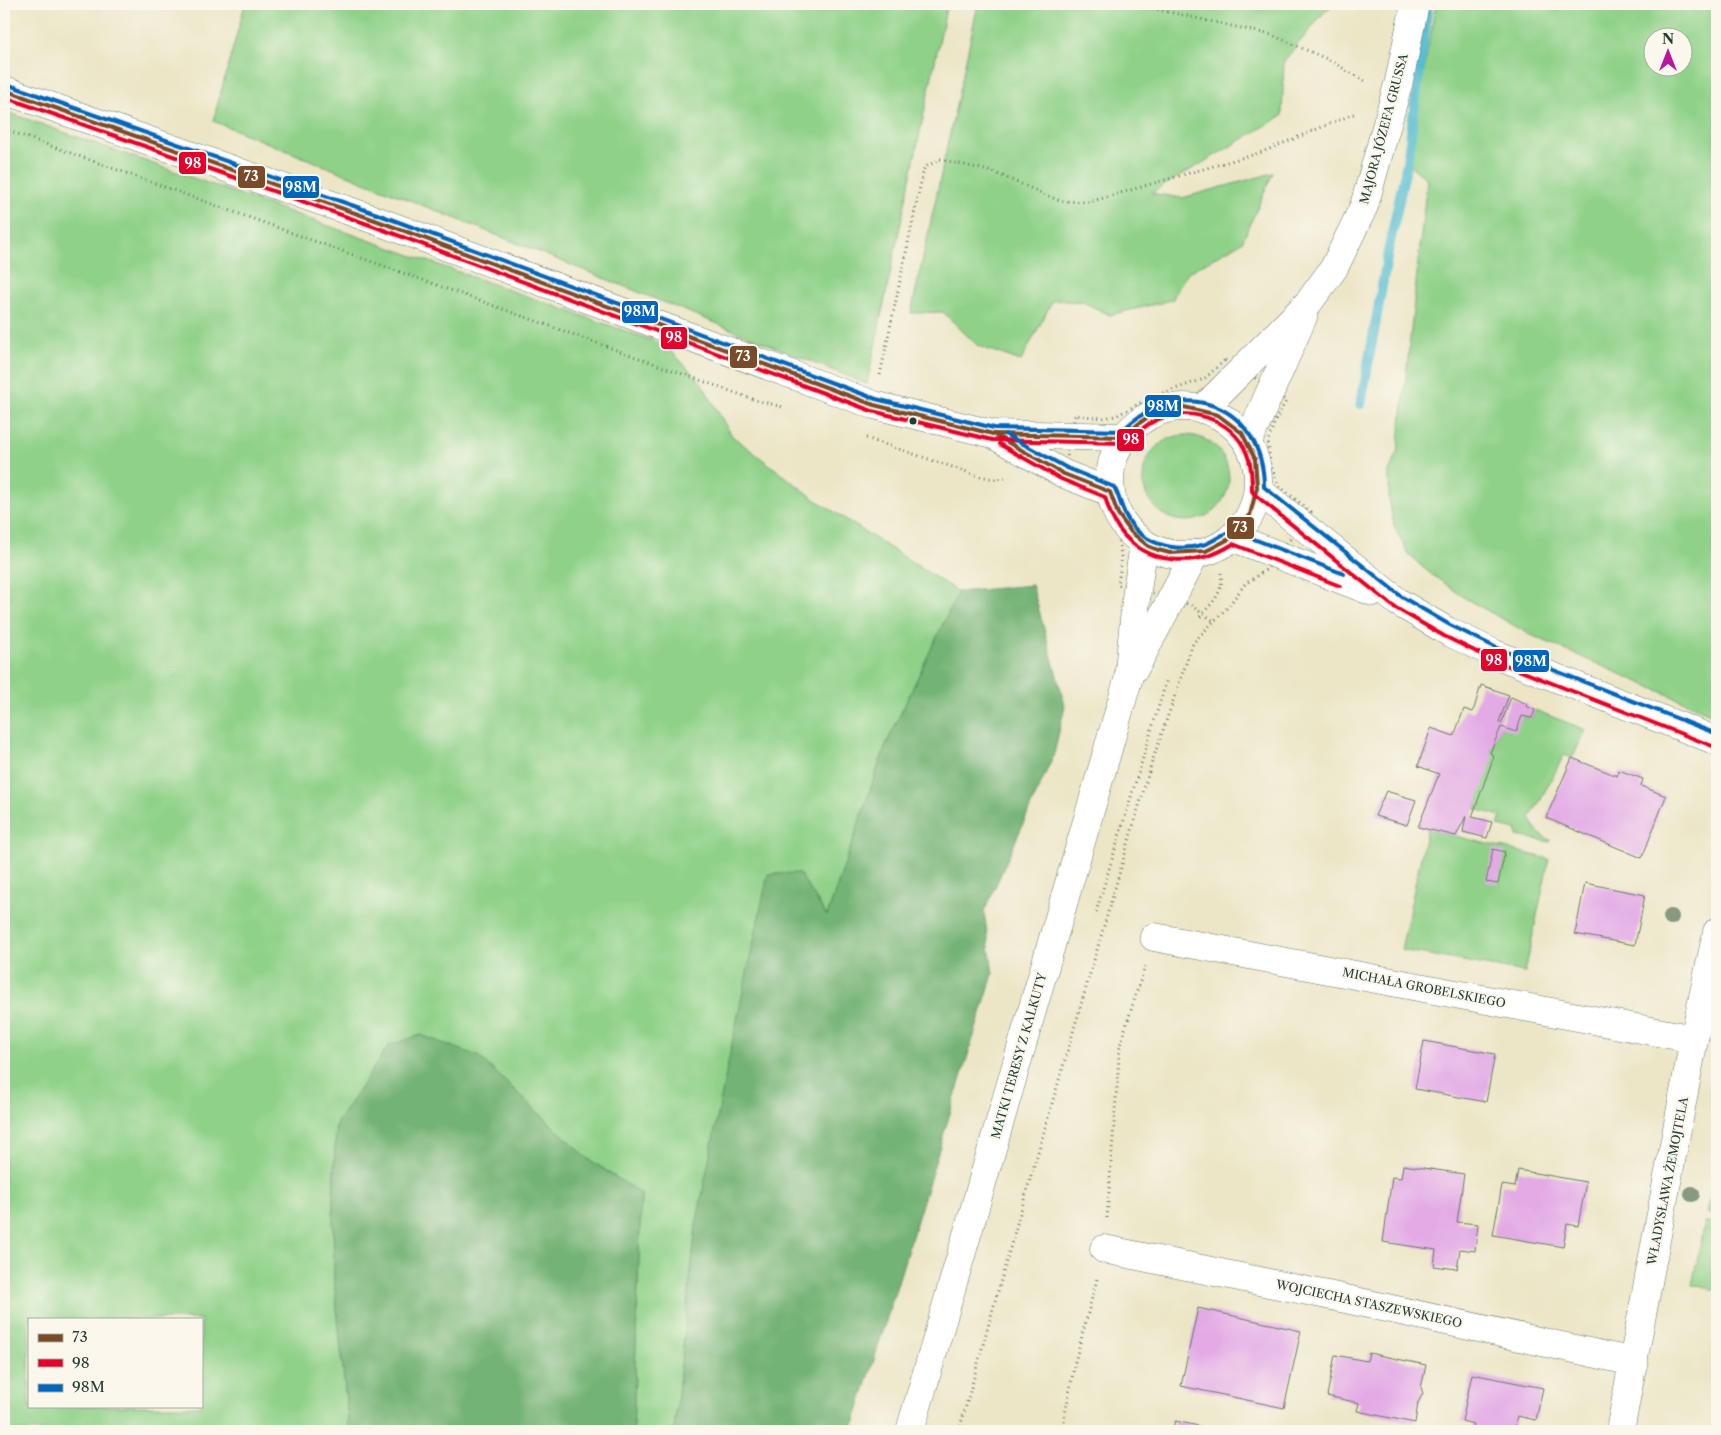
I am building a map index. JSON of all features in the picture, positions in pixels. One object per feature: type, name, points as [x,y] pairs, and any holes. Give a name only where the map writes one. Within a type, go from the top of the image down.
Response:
[{"type":"street","name":"MAJORA JÓZEFA GRUSSA","points":[[1203,409],[1309,302],[1334,268],[1364,206],[1394,98],[1415,4]]},
{"type":"street","points":[[4,90],[375,220],[874,405],[993,434],[1125,437]]},
{"type":"street","name":"MAJORA JÓZEFA GRUSSA","points":[[1248,442],[1309,302]]},
{"type":"street","points":[[1175,407],[1203,409],[1222,416],[1248,442],[1258,468],[1258,490],[1252,511],[1241,529],[1227,541],[1204,553],[1184,555],[1164,552],[1144,544],[1128,530],[1116,512],[1110,492],[1110,470],[1117,448],[1125,437],[1132,428],[1152,414],[1175,407]]},
{"type":"street","points":[[993,434],[1061,480],[1110,492]]},
{"type":"street","points":[[1258,490],[1398,602],[1447,631],[1495,654],[1717,742]]},
{"type":"street","points":[[1227,541],[1276,555],[1398,602]]},
{"type":"street","name":"MATKI TERESY Z KALKUTY","points":[[910,1431],[1128,680],[1136,590],[1144,544]]},
{"type":"street","name":"MATKI TERESY Z KALKUTY","points":[[1128,680],[1195,554]]},
{"type":"street","name":"WŁADYSŁAWA ŻEMOJTELA","points":[[1620,1431],[1694,1039],[1717,932]]},
{"type":"street","name":"MICHAŁA GROBELSKIEGO","points":[[1154,937],[1694,1039]]},
{"type":"street","name":"WOJCIECHA STASZEWSKIEGO","points":[[1104,1249],[1332,1296],[1634,1362]]},
{"type":"path","points":[[1133,4],[1272,35],[1327,59],[1394,98]]},
{"type":"path","points":[[874,405],[924,168],[940,159],[992,172],[1060,200],[1090,202],[1262,152],[1394,98]]},
{"type":"path","points":[[4,129],[755,400],[791,409]]},
{"type":"path","points":[[959,1431],[1150,765],[1193,643],[1227,608],[1245,584],[1267,569],[1276,555],[1303,525],[1311,512],[1280,486],[1270,464],[1268,441],[1275,421],[1286,401],[1243,369],[1224,360],[1204,379],[1151,398],[1116,416],[1103,418],[1075,415],[1061,480],[1087,493],[1098,502],[1106,513],[1120,544],[1121,558],[1118,585],[1171,598],[1190,605],[1214,620]]},
{"type":"path","points":[[865,437],[979,476],[994,479],[1010,478]]},
{"type":"path","points":[[1197,620],[1216,600],[1221,590],[1227,541]]},
{"type":"path","points":[[1096,913],[1168,676]]},
{"type":"path","points":[[1062,1431],[1075,1362],[1104,1249],[1120,1044],[1154,937]]},
{"type":"green space","points":[[245,4],[947,4],[867,384],[213,121]]},
{"type":"green space","points":[[978,4],[1336,4],[1326,10],[1284,61],[1282,116],[1151,193],[1182,198],[1273,173],[1242,242],[1187,273],[1172,300],[1110,315],[1083,302],[1053,300],[1021,361],[978,346],[943,312],[911,313]]},
{"type":"green space","points":[[1436,4],[1717,4],[1717,716],[1531,635],[1465,598],[1427,571],[1408,554],[1394,526],[1389,499],[1389,472],[1398,452],[1427,179],[1407,163]]},
{"type":"green space","points":[[4,111],[665,345],[701,382],[732,436],[816,500],[958,592],[885,747],[827,916],[799,873],[696,1225],[674,1431],[633,1431],[641,1194],[587,1158],[478,1056],[336,1124],[333,1202],[334,1278],[349,1431],[4,1431]]},
{"type":"green space","points":[[1186,435],[1202,438],[1210,442],[1222,454],[1226,462],[1229,478],[1226,494],[1222,502],[1210,514],[1202,518],[1186,521],[1170,518],[1162,514],[1150,502],[1146,494],[1143,478],[1146,462],[1150,454],[1162,442],[1170,438]]},
{"type":"green space","points":[[1032,585],[1065,705],[1054,754],[984,912],[993,974],[852,1431],[674,1431],[696,1225],[768,874],[799,873],[827,916],[885,747],[958,592]]},
{"type":"green space","points":[[1535,710],[1586,730],[1572,758],[1564,755],[1530,817],[1538,832],[1551,840],[1550,842],[1517,836],[1517,830],[1498,826],[1501,816],[1475,809],[1490,753],[1501,727],[1522,716],[1532,718]]},
{"type":"green space","points":[[1427,829],[1549,859],[1525,972],[1401,950]]},
{"type":"green space","points":[[421,1035],[478,1056],[587,1158],[641,1194],[633,1431],[349,1431],[334,1278],[333,1202],[336,1124],[389,1045]]},
{"type":"green space","points":[[1712,1188],[1717,1192],[1717,1215],[1707,1213]]},
{"type":"green space","points":[[1705,1222],[1717,1223],[1717,1290],[1692,1285]]},
{"type":"building","points":[[1481,685],[1509,695],[1500,719],[1499,723],[1501,724],[1511,697],[1535,710],[1532,718],[1522,716],[1516,732],[1501,727],[1490,753],[1494,756],[1472,817],[1492,822],[1487,838],[1463,832],[1466,816],[1456,836],[1418,827],[1439,774],[1418,766],[1431,728],[1454,736],[1464,709],[1473,712]]},
{"type":"building","points":[[1572,758],[1617,776],[1619,770],[1643,779],[1641,786],[1666,796],[1642,858],[1546,818]]},
{"type":"building","points":[[1386,791],[1416,800],[1407,825],[1375,816]]},
{"type":"building","points":[[1493,849],[1505,852],[1498,884],[1486,882]]},
{"type":"building","points":[[1585,883],[1645,895],[1635,945],[1575,934]]},
{"type":"building","points":[[1424,1041],[1495,1054],[1486,1102],[1415,1089]]},
{"type":"building","points":[[1403,1165],[1464,1174],[1457,1222],[1478,1224],[1475,1251],[1460,1249],[1457,1269],[1434,1266],[1436,1250],[1383,1242],[1392,1177],[1401,1178]]},
{"type":"building","points":[[1518,1170],[1586,1182],[1578,1226],[1567,1224],[1563,1247],[1493,1235],[1502,1185],[1515,1187]]},
{"type":"building","points":[[1198,1308],[1301,1331],[1284,1408],[1181,1386]]},
{"type":"building","points":[[1369,1353],[1426,1365],[1421,1388],[1423,1393],[1418,1403],[1415,1423],[1357,1411],[1359,1403],[1327,1396],[1335,1355],[1367,1361]]},
{"type":"building","points":[[1472,1374],[1543,1388],[1536,1420],[1517,1416],[1514,1429],[1519,1431],[1471,1431],[1473,1424],[1462,1421]]},
{"type":"building","points":[[1716,1404],[1717,1431],[1711,1431]]},
{"type":"building","points":[[1175,1421],[1218,1430],[1172,1431]]},
{"type":"waterway","points":[[1361,404],[1389,247],[1407,163],[1428,5]]},
{"type":"transit line","name":"98M","points":[[6,84],[377,214],[876,399],[994,428],[1122,431],[1144,413],[1168,404],[1192,401],[1214,406],[1234,418],[1250,435],[1260,458],[1264,487],[1402,597],[1450,625],[1497,648],[1717,734]]},
{"type":"transit line","name":"73","points":[[4,90],[375,220],[874,405],[993,434]]},
{"type":"transit line","name":"98","points":[[4,97],[373,226],[872,411],[992,440],[1125,443],[1130,441],[1150,423],[1173,415],[1187,414],[1213,420],[1225,427],[1243,447],[1250,464],[1252,491],[1254,494],[1394,607],[1444,636],[1493,660],[1715,747]]},
{"type":"transit line","name":"73","points":[[1184,407],[1218,415],[1242,433],[1255,459],[1257,487],[1250,515],[1233,537],[1206,551],[1170,553],[1148,546],[1131,532],[1118,514],[1110,492],[1064,474],[993,434],[1125,437],[1144,419],[1167,409],[1184,407]]},
{"type":"transit line","name":"98M","points":[[1005,434],[1067,468],[1114,487],[1124,512],[1132,525],[1140,533],[1158,544],[1180,548],[1191,547],[1206,544],[1225,533],[1233,531],[1344,574]]},
{"type":"transit line","name":"98","points":[[999,444],[1061,479],[1105,497],[1110,513],[1119,529],[1130,541],[1143,550],[1157,556],[1188,560],[1219,552],[1233,544],[1340,586]]}]
